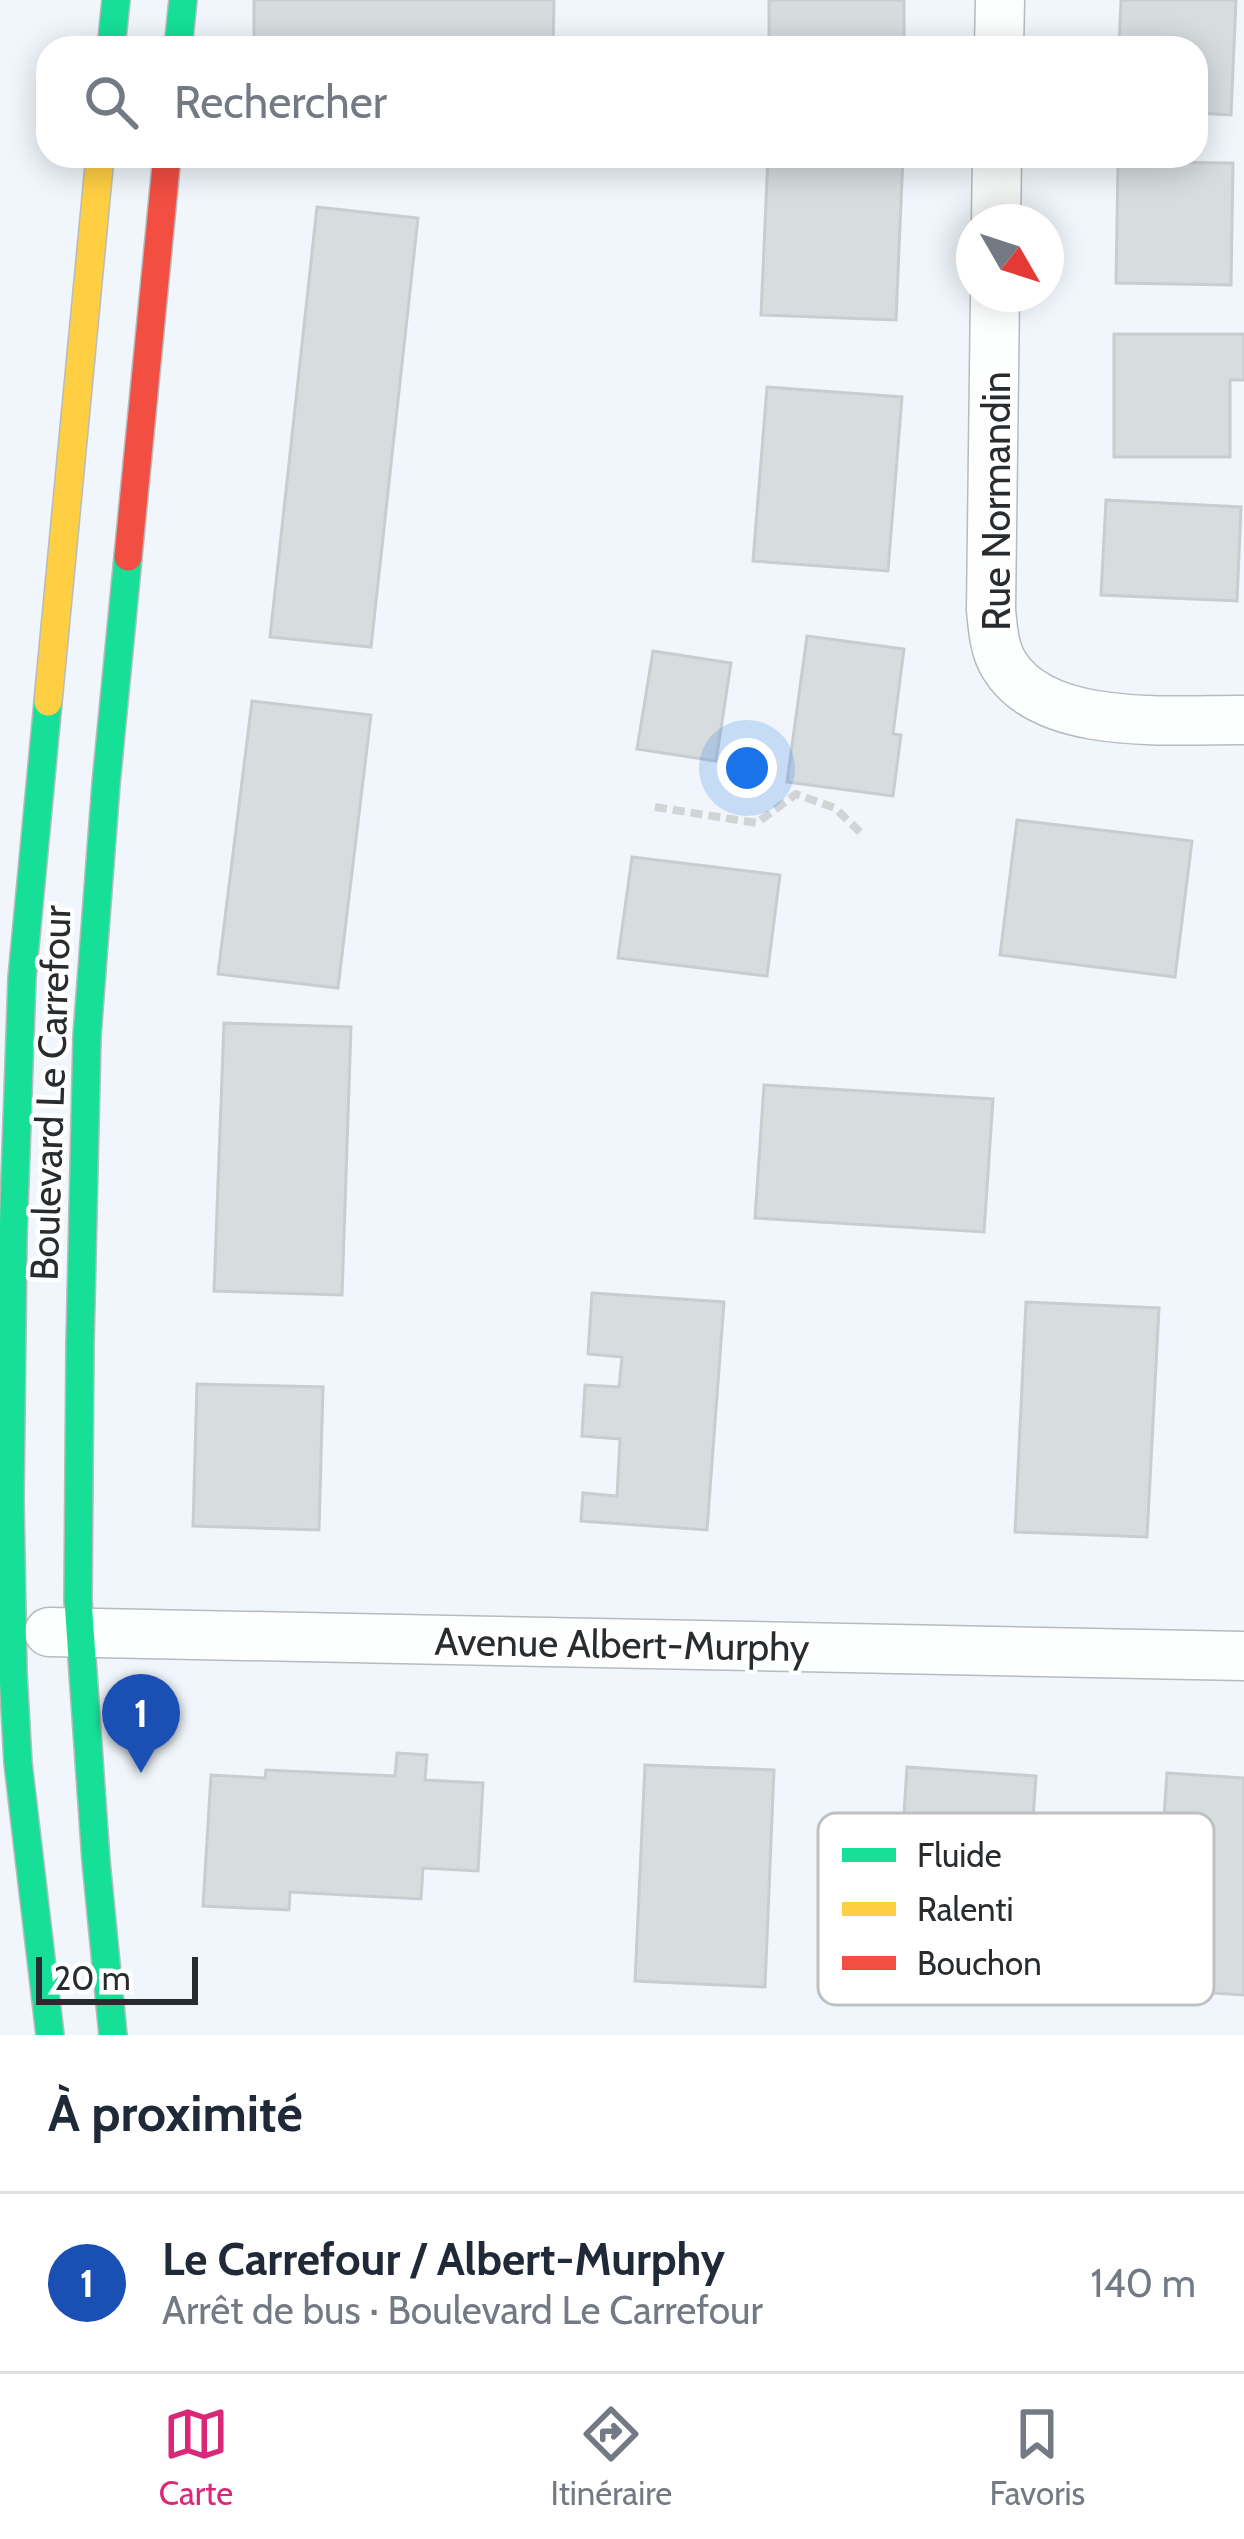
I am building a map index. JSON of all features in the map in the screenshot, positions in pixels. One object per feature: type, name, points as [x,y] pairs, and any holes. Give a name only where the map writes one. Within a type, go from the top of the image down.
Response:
[{"type":"street","points":[[112,36],[116,0]]},
{"type":"street","points":[[179,36],[183,0]]},
{"type":"street","points":[[999,36],[1000,0]]},
{"type":"street","name":"Boulevard Le Carrefour","points":[[50,2035],[7,1632],[12,1324],[22,978],[99,168]]},
{"type":"street","name":"Boulevard Le Carrefour","points":[[113,2035],[79,1632],[87,1036],[118,645],[166,168]]},
{"type":"street","points":[[996,204],[997,168]]},
{"type":"street","name":"Rue Normandin","points":[[995,312],[992,610],[1001,662],[1029,692],[1067,711],[1124,718],[1244,721]]},
{"type":"street","name":"Avenue Albert-Murphy","points":[[7,1632],[1244,1656]]},
{"type":"path","points":[[655,807],[757,823],[796,794],[835,808],[861,833]]},
{"type":"building","points":[[254,0],[554,0],[553,36],[254,36]]},
{"type":"building","points":[[769,0],[904,0],[904,36],[769,36]]},
{"type":"building","points":[[1121,0],[1236,0],[1231,115],[1208,114],[1208,36],[1120,36]]},
{"type":"building","points":[[1208,163],[1233,163],[1231,285],[1116,283],[1118,168],[1208,168]]},
{"type":"building","points":[[767,168],[902,168],[896,320],[761,315]]},
{"type":"building","points":[[317,207],[418,218],[371,647],[270,637]]},
{"type":"building","points":[[1114,334],[1244,334],[1244,380],[1230,380],[1230,457],[1114,457]]},
{"type":"building","points":[[767,387],[902,397],[888,571],[753,561]]},
{"type":"building","points":[[1106,500],[1241,507],[1237,601],[1101,595]]},
{"type":"building","points":[[807,636],[904,649],[893,734],[901,735],[893,796],[787,782]]},
{"type":"building","points":[[653,651],[731,663],[716,761],[637,749]]},
{"type":"building","points":[[252,701],[371,715],[338,988],[218,974]]},
{"type":"building","points":[[1017,820],[1192,841],[1175,977],[1000,955]]},
{"type":"building","points":[[632,857],[780,875],[767,976],[618,958]]},
{"type":"building","points":[[224,1023],[351,1027],[342,1295],[214,1291]]},
{"type":"building","points":[[764,1085],[993,1099],[984,1232],[755,1218]]},
{"type":"building","points":[[592,1293],[724,1302],[707,1530],[581,1521],[583,1493],[617,1496],[620,1439],[582,1436],[585,1385],[619,1387],[622,1357],[588,1354]]},
{"type":"building","points":[[1026,1302],[1159,1308],[1147,1537],[1015,1532]]},
{"type":"building","points":[[197,1384],[323,1387],[319,1530],[193,1526]]},
{"type":"building","points":[[397,1753],[427,1755],[425,1780],[483,1783],[478,1871],[423,1868],[421,1899],[290,1892],[289,1910],[203,1906],[211,1775],[265,1778],[266,1770],[395,1776]]},
{"type":"building","points":[[645,1765],[774,1770],[765,1987],[635,1981]]},
{"type":"building","points":[[907,1767],[1036,1776],[1033,1813],[904,1813]]},
{"type":"building","points":[[1167,1773],[1244,1778],[1244,1995],[1214,1993],[1214,1813],[1164,1813]]},
{"type":"traffic: fast","points":[[112,36],[116,0]]},
{"type":"traffic: fast","points":[[179,36],[183,0]]},
{"type":"traffic: fast","points":[[113,2035],[78,1600],[80,1344],[87,1036],[128,557]]},
{"type":"traffic: fast","points":[[48,702],[22,978],[10,1499],[18,1763],[50,2035]]},
{"type":"traffic: slow","points":[[48,702],[99,168]]},
{"type":"traffic: jam","points":[[128,557],[166,168]]},
{"type":"place","name":"Le Carrefour / Albert-Murphy","points":[[141,1773]]}]
